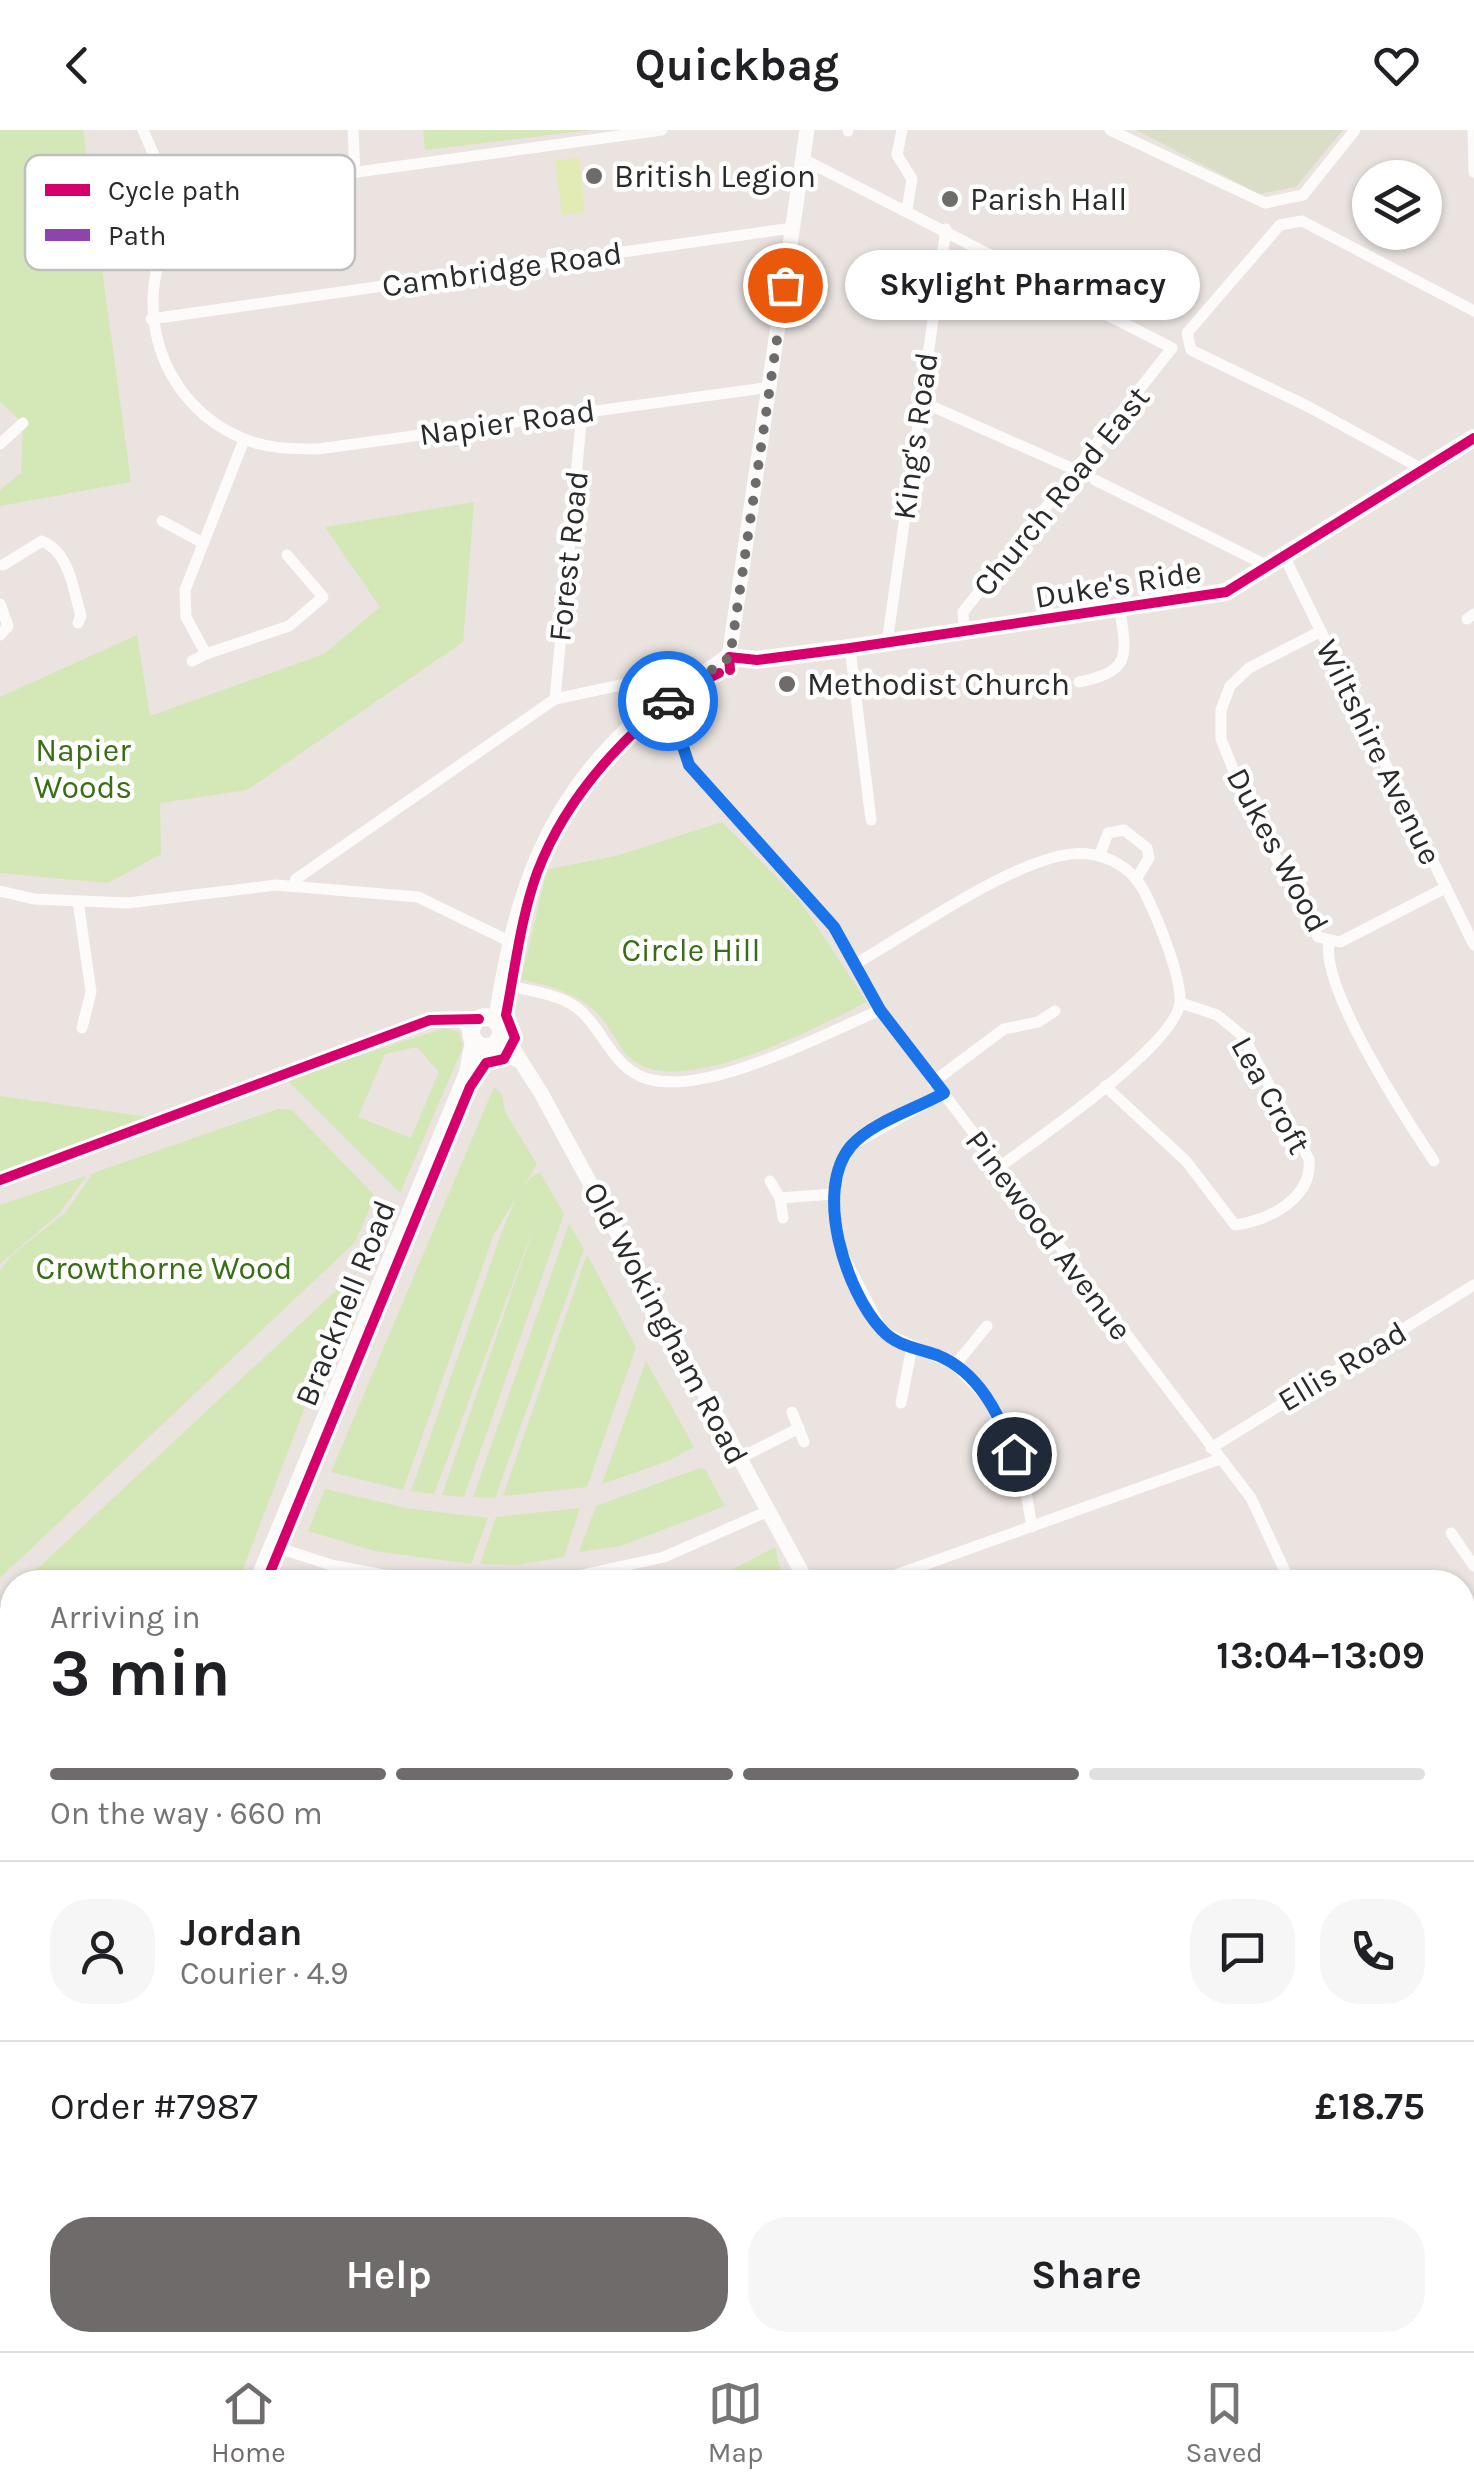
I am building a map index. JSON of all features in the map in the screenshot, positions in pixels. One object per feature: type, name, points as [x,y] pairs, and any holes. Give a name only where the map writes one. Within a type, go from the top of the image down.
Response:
[{"type":"main road","name":"Duke's Ride","points":[[730,657],[757,660],[850,648],[1226,592],[1474,438]]},
{"type":"main road","name":"Bracknell Road","points":[[263,1570],[486,1031],[502,986],[529,873],[562,812],[615,745],[666,699],[730,657]]},
{"type":"street","points":[[143,130],[154,155]]},
{"type":"street","points":[[352,130],[354,155]]},
{"type":"street","points":[[355,172],[662,130]]},
{"type":"street","points":[[730,657],[807,130]]},
{"type":"street","points":[[902,130],[897,154],[912,179],[907,209]]},
{"type":"street","points":[[1110,130],[1264,203],[1303,194],[1355,130]]},
{"type":"street","points":[[1473,130],[1474,172]]},
{"type":"street","points":[[803,159],[1110,314],[1134,267]]},
{"type":"street","points":[[1424,470],[1309,407],[1191,350],[1187,333],[1280,225],[1302,221],[1474,310]]},
{"type":"street","name":"Cambridge Road","points":[[151,318],[792,228]]},
{"type":"street","name":"King's Road","points":[[888,643],[946,229]]},
{"type":"street","points":[[157,270],[151,318],[169,374],[216,425],[244,440],[185,590],[184,610],[206,654]]},
{"type":"street","name":"Church Road East","points":[[964,632],[963,612],[1171,355],[1169,343],[1110,314]]},
{"type":"street","name":"Napier Road","points":[[244,440],[277,449],[318,450],[771,387]]},
{"type":"street","points":[[920,401],[1078,470]]},
{"type":"street","name":"Forest Road","points":[[555,700],[582,412]]},
{"type":"street","points":[[0,444],[22,423]]},
{"type":"street","points":[[1095,480],[1278,563]]},
{"type":"street","points":[[162,521],[203,542]]},
{"type":"street","points":[[1,564],[30,546],[42,542],[53,546],[62,555],[81,616],[78,623]]},
{"type":"street","points":[[192,661],[289,626],[327,601],[288,555]]},
{"type":"street","name":"Wiltshire Avenue","points":[[1278,563],[1320,630],[1444,888],[1470,924],[1474,945]]},
{"type":"street","points":[[0,604],[8,626],[0,635]]},
{"type":"street","points":[[1079,682],[1103,677],[1119,665],[1126,651],[1120,610]]},
{"type":"street","name":"Dukes Wood","points":[[1320,630],[1248,668],[1230,686],[1221,710],[1221,739],[1245,798],[1318,937],[1328,943],[1340,942],[1444,888]]},
{"type":"street","points":[[850,648],[871,820]]},
{"type":"street","points":[[294,886],[296,879],[555,700],[686,671],[698,677]]},
{"type":"street","name":"Pinewood Avenue","points":[[666,699],[689,765],[804,889],[857,963],[880,1010],[1262,1516],[1281,1570]]},
{"type":"street","points":[[1100,854],[1108,833],[1124,830],[1146,848],[1149,858],[1136,879]]},
{"type":"street","points":[[857,963],[1033,866],[1061,856],[1100,854],[1136,879],[1156,922],[1181,1003],[1174,1018],[1144,1055],[998,1168]]},
{"type":"street","points":[[0,892],[78,901],[147,902],[294,886],[418,897],[513,943]]},
{"type":"street","points":[[78,901],[91,992],[82,1028]]},
{"type":"street","name":"Dukes Wood","points":[[1328,943],[1328,971],[1380,1080],[1434,1161]]},
{"type":"street","points":[[502,986],[575,1006],[612,1056],[640,1076],[674,1083],[766,1060],[830,1036],[880,1010]]},
{"type":"street","name":"Lea Croft","points":[[1105,1086],[1186,1161],[1235,1225],[1255,1222],[1303,1193],[1311,1177],[1309,1159],[1243,1036],[1217,1015],[1181,1003]]},
{"type":"street","points":[[933,1082],[1004,1029],[1038,1022],[1056,1011]]},
{"type":"street","points":[[230,1095],[430,1020],[455,1018],[486,1031]]},
{"type":"street","name":"Old Wokingham Road","points":[[486,1031],[524,1064],[801,1570]]},
{"type":"street","points":[[944,1093],[852,1145],[840,1164],[833,1194],[842,1253],[883,1332],[955,1365],[989,1400],[1002,1423],[1025,1486],[1032,1527]]},
{"type":"street","points":[[770,1181],[780,1198],[783,1218]]},
{"type":"street","points":[[780,1198],[833,1194]]},
{"type":"street","name":"Ellis Road","points":[[1210,1448],[1474,1286]]},
{"type":"street","points":[[955,1365],[987,1326]]},
{"type":"street","points":[[901,1403],[912,1348]]},
{"type":"street","points":[[792,1412],[804,1442]]},
{"type":"street","points":[[738,1458],[799,1428]]},
{"type":"street","points":[[910,1570],[1220,1459]]},
{"type":"street","points":[[605,1570],[664,1557],[768,1511]]},
{"type":"street","points":[[1451,1533],[1474,1566]]},
{"type":"street","points":[[273,1546],[357,1570]]},
{"type":"green space","points":[[0,130],[83,130],[86,155],[25,155],[25,270],[102,270],[131,482],[0,506],[0,490],[21,473],[23,423],[0,402]]},
{"type":"green space","points":[[423,130],[592,130],[425,150]]},
{"type":"green space","points":[[1136,130],[1343,130],[1296,187],[1259,194]]},
{"type":"green space","points":[[579,158],[585,212],[562,215],[555,160]]},
{"type":"green space","name":"Napier Woods","points":[[474,502],[463,642],[247,790],[160,803],[161,854],[108,883],[0,873],[0,697],[137,635],[150,716],[324,654],[380,607],[325,527]]},
{"type":"green space","name":"Circle Hill","points":[[722,822],[800,901],[867,1002],[747,1056],[679,1071],[650,1069],[629,1057],[590,1007],[552,987],[521,980],[545,878],[549,869],[616,856]]},
{"type":"green space","points":[[445,1028],[459,1032],[463,1047],[400,1193],[286,1079]],"holes":[[[417,1047],[439,1072],[411,1138],[358,1117],[385,1054]]]},
{"type":"green space","points":[[494,1087],[502,1094],[505,1112],[537,1164],[494,1234],[403,1490],[331,1472]]},
{"type":"green space","points":[[0,1096],[149,1117],[0,1172]]},
{"type":"green space","name":"Crowthorne Wood","points":[[278,1109],[292,1110],[375,1196],[355,1242],[8,1570],[0,1570],[0,1270],[12,1255],[66,1212],[93,1173]]},
{"type":"green space","points":[[540,1172],[564,1214],[464,1497],[442,1495],[537,1218],[434,1494],[411,1491],[501,1234],[521,1190]]},
{"type":"green space","name":"Crowthorne Wood","points":[[86,1176],[60,1213],[0,1264],[0,1205]]},
{"type":"green space","points":[[569,1224],[584,1249],[495,1498],[473,1497]]},
{"type":"green space","points":[[587,1254],[636,1347],[587,1487],[503,1496]]},
{"type":"green space","name":"Crowthorne Wood","points":[[357,1271],[243,1570],[36,1570]]},
{"type":"green space","points":[[646,1361],[694,1447],[668,1461],[602,1484]]},
{"type":"green space","points":[[705,1469],[725,1506],[621,1546],[579,1552],[596,1506]]},
{"type":"green space","points":[[325,1489],[406,1508],[488,1518],[471,1564],[375,1551],[308,1531]]},
{"type":"green space","points":[[580,1508],[564,1557],[517,1565],[480,1564],[496,1517]]},
{"type":"green space","points":[[775,1547],[780,1570],[732,1570]]},
{"type":"cycle path","points":[[730,670],[729,657],[757,660],[850,648],[1226,592],[1474,438]]},
{"type":"cycle path","points":[[271,1570],[470,1087],[486,1063],[504,1059],[515,1038],[506,1015],[531,890],[550,843],[567,813],[610,756],[662,708],[719,673]]},
{"type":"cycle path","points":[[0,1180],[430,1020],[479,1019]]},
{"type":"way so far","points":[[668,701],[730,657],[785,285]]},
{"type":"place","name":"British Legion","points":[[594,176]]},
{"type":"place","name":"Parish Hall","points":[[950,199]]},
{"type":"place","name":"Skylight Pharmacy","points":[[785,285]]},
{"type":"place","name":"Methodist Church","points":[[787,684]]},
{"type":"route","points":[[668,701],[689,765],[834,927],[880,1010],[944,1093],[852,1145],[840,1164],[833,1194],[835,1220],[842,1253],[883,1332],[955,1365],[974,1382],[1002,1423],[1014,1454]]}]
